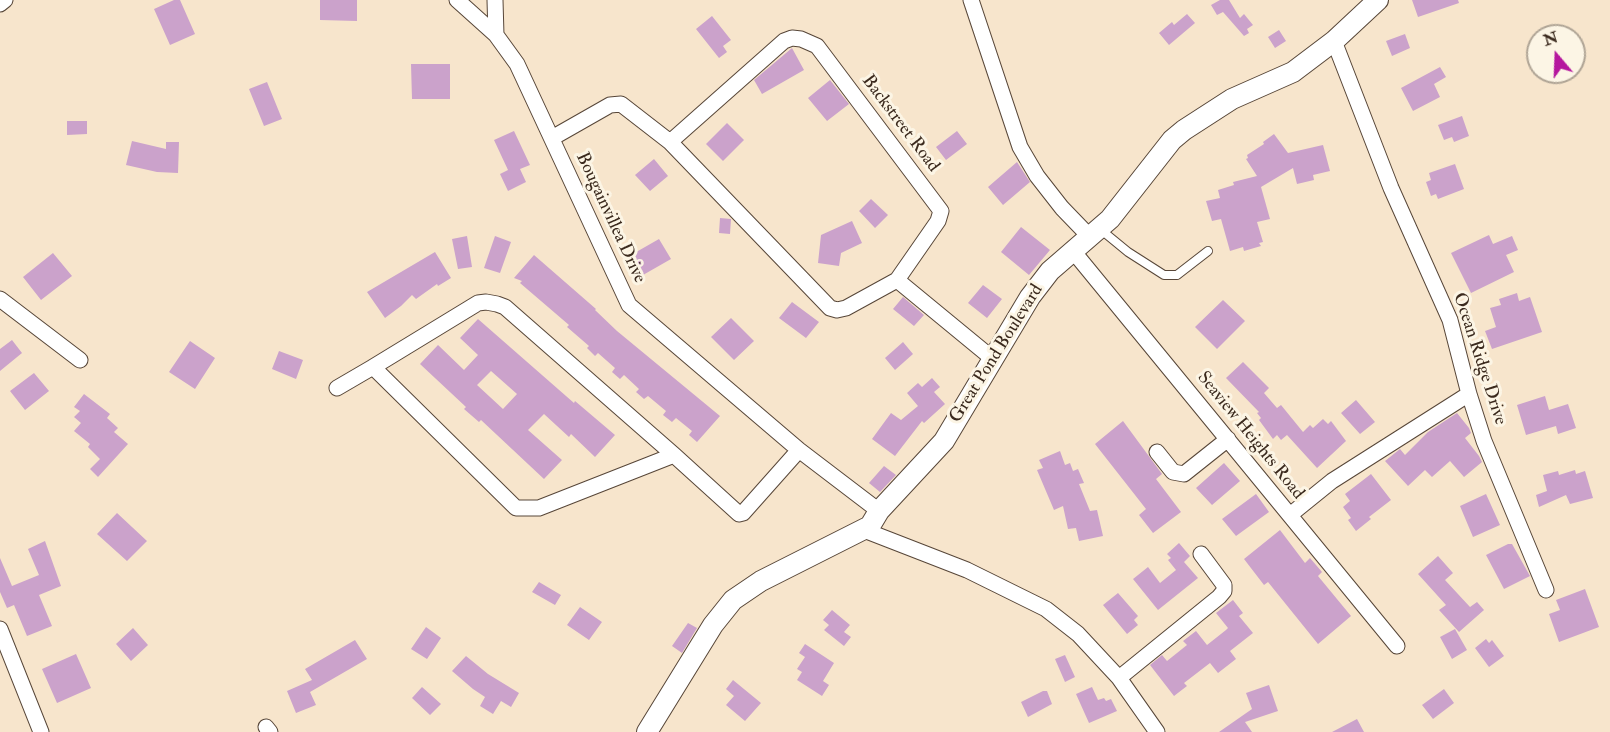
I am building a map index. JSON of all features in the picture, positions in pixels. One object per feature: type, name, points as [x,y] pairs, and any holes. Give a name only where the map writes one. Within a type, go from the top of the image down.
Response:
[{"type":"street","points":[[0,4],[5,0]]},
{"type":"street","name":"Bougainvillea Drive","points":[[457,0],[496,35],[518,64],[629,305],[799,450],[879,511]]},
{"type":"street","points":[[495,0],[496,35]]},
{"type":"street","points":[[971,0],[1020,147],[1037,176],[1062,208],[1095,233]]},
{"type":"street","name":"Great Pond Boulevard","points":[[647,732],[713,625],[733,600],[761,580],[870,526],[879,511],[944,441],[1030,297],[1050,271],[1095,233],[1178,134],[1232,99],[1293,72],[1334,41],[1378,0]]},
{"type":"street","name":"Backstreet Road","points":[[670,142],[784,41],[792,38],[801,39],[817,46],[941,211],[938,221],[897,280]]},
{"type":"street","name":"Ocean Ridge Drive","points":[[1334,41],[1391,188],[1450,320],[1484,441],[1545,590]]},
{"type":"street","points":[[552,138],[610,105],[621,104],[670,142],[830,308],[837,310],[846,308],[897,280],[993,359]]},
{"type":"street","name":"Seaview Heights Road","points":[[1073,251],[1397,646]]},
{"type":"street","points":[[0,299],[80,360]]},
{"type":"street","points":[[338,388],[478,303],[486,302],[497,304],[514,315],[739,514],[743,513],[799,450]]},
{"type":"street","points":[[373,367],[516,508],[539,507],[674,455]]},
{"type":"street","points":[[1290,514],[1332,481],[1469,394]]},
{"type":"street","points":[[1157,452],[1173,472],[1184,474],[1228,439]]},
{"type":"street","points":[[864,530],[967,570],[1046,609],[1078,634],[1119,678],[1157,732]]},
{"type":"street","points":[[1119,678],[1220,597],[1224,591],[1224,585],[1201,554]]},
{"type":"street","points":[[0,629],[42,732]]},
{"type":"lane","points":[[1095,233],[1164,275],[1177,275],[1208,251]]},
{"type":"building","points":[[174,0],[180,0],[195,34],[170,45],[154,9]]},
{"type":"building","points":[[320,0],[357,0],[357,21],[320,20]]},
{"type":"building","points":[[1220,0],[1229,0],[1240,18],[1244,14],[1253,25],[1247,29],[1249,33],[1244,36],[1223,12],[1217,15],[1211,5]]},
{"type":"building","points":[[1412,0],[1458,0],[1459,3],[1418,17]]},
{"type":"building","points":[[1187,14],[1195,23],[1169,45],[1159,33],[1172,22],[1174,25]]},
{"type":"building","points":[[712,16],[731,40],[723,46],[727,52],[719,58],[696,29]]},
{"type":"building","points":[[1279,30],[1286,41],[1275,48],[1268,37]]},
{"type":"building","points":[[1405,34],[1410,48],[1392,56],[1386,41]]},
{"type":"building","points":[[792,48],[804,70],[762,94],[754,80]]},
{"type":"building","points":[[411,64],[450,64],[450,99],[412,99]]},
{"type":"building","points":[[1440,67],[1446,77],[1434,84],[1440,97],[1413,111],[1401,88]]},
{"type":"building","points":[[830,80],[849,104],[827,121],[808,98]]},
{"type":"building","points":[[267,82],[282,119],[264,126],[249,89]]},
{"type":"building","points":[[1462,116],[1469,136],[1454,142],[1452,137],[1444,140],[1438,125]]},
{"type":"building","points":[[67,121],[87,121],[87,134],[67,135]]},
{"type":"building","points":[[727,123],[744,140],[723,161],[706,144]]},
{"type":"building","points":[[514,131],[530,165],[520,169],[526,182],[508,191],[500,174],[508,170],[494,140]]},
{"type":"building","points":[[957,131],[967,144],[946,160],[936,147]]},
{"type":"building","points":[[1274,134],[1288,153],[1323,145],[1330,171],[1313,175],[1314,180],[1297,184],[1293,168],[1261,187],[1270,219],[1257,222],[1263,242],[1259,243],[1261,246],[1244,251],[1243,247],[1230,251],[1221,219],[1212,221],[1206,201],[1220,198],[1218,190],[1234,185],[1233,182],[1257,176],[1246,159],[1247,155]]},
{"type":"building","points":[[132,141],[166,149],[166,142],[179,142],[178,173],[157,172],[126,165]]},
{"type":"building","points":[[654,159],[668,176],[650,191],[635,175]]},
{"type":"building","points":[[1017,162],[1030,182],[1003,205],[988,187]]},
{"type":"building","points":[[1455,164],[1464,189],[1438,199],[1436,194],[1431,196],[1426,182],[1431,180],[1429,173]]},
{"type":"building","points":[[871,199],[888,215],[875,228],[859,211]]},
{"type":"building","points":[[720,218],[731,219],[730,234],[719,233]]},
{"type":"building","points":[[852,221],[862,243],[841,253],[839,266],[818,263],[821,235]]},
{"type":"building","points":[[1021,227],[1050,250],[1029,275],[1001,252]]},
{"type":"building","points":[[1489,235],[1493,244],[1512,236],[1518,250],[1506,255],[1514,272],[1471,293],[1451,253]]},
{"type":"building","points":[[467,236],[472,267],[458,269],[452,239]]},
{"type":"building","points":[[495,236],[511,242],[500,273],[484,268]]},
{"type":"building","points":[[659,239],[671,259],[636,279],[624,259]]},
{"type":"building","points":[[435,252],[451,278],[438,286],[437,284],[416,299],[412,295],[385,318],[367,292]]},
{"type":"building","points":[[53,253],[72,276],[41,300],[23,277]]},
{"type":"building","points":[[534,255],[596,309],[617,331],[720,416],[697,442],[689,435],[692,431],[676,418],[672,422],[663,415],[666,411],[648,396],[644,399],[636,392],[639,389],[624,375],[620,379],[612,372],[615,368],[598,353],[595,356],[587,348],[589,346],[567,327],[569,325],[520,283],[522,281],[514,278]]},
{"type":"building","points":[[983,285],[1002,299],[987,318],[968,303]]},
{"type":"building","points":[[1517,293],[1519,301],[1530,297],[1542,332],[1492,349],[1485,331],[1496,327],[1490,308],[1501,305],[1499,299]]},
{"type":"building","points":[[903,297],[924,315],[914,326],[893,309]]},
{"type":"building","points":[[1223,300],[1245,321],[1217,349],[1195,327]]},
{"type":"building","points":[[792,302],[819,322],[806,338],[779,318]]},
{"type":"building","points":[[731,318],[754,341],[734,360],[711,337]]},
{"type":"building","points":[[478,319],[574,403],[575,401],[615,435],[595,457],[571,434],[569,437],[544,414],[528,430],[562,460],[544,479],[481,420],[479,422],[464,409],[466,407],[420,364],[438,345],[464,370],[478,355],[460,338]],"holes":[[[491,371],[517,394],[503,409],[477,385]]]},
{"type":"building","points":[[12,340],[22,353],[0,371],[0,349]]},
{"type":"building","points":[[190,341],[215,358],[195,389],[169,372]]},
{"type":"building","points":[[903,342],[913,354],[895,370],[885,358]]},
{"type":"building","points":[[279,351],[303,360],[296,379],[272,369]]},
{"type":"building","points":[[1243,362],[1269,388],[1264,393],[1277,408],[1281,405],[1303,432],[1310,425],[1313,428],[1323,419],[1328,424],[1331,421],[1346,441],[1317,468],[1287,435],[1281,440],[1277,435],[1273,439],[1259,420],[1261,418],[1257,413],[1259,412],[1226,378]]},
{"type":"building","points":[[34,373],[49,391],[25,410],[10,391]]},
{"type":"building","points":[[932,378],[940,387],[934,392],[945,404],[924,423],[922,421],[895,456],[872,439],[891,413],[901,420],[918,406],[907,393],[918,383],[922,387]]},
{"type":"building","points":[[84,394],[110,414],[107,418],[118,428],[114,432],[128,444],[98,477],[90,469],[100,459],[88,447],[90,444],[74,431],[81,423],[74,417],[80,411],[74,407]]},
{"type":"building","points":[[1545,396],[1549,410],[1568,404],[1576,428],[1558,434],[1556,426],[1526,435],[1517,405]]},
{"type":"building","points":[[1356,400],[1375,422],[1360,434],[1341,413]]},
{"type":"building","points":[[1457,413],[1471,433],[1465,438],[1482,462],[1464,477],[1450,461],[1432,477],[1425,470],[1408,486],[1385,461],[1400,449],[1405,455],[1428,432]]},
{"type":"building","points":[[1123,421],[1162,474],[1156,479],[1181,512],[1153,533],[1139,515],[1146,509],[1095,444]]},
{"type":"building","points":[[1060,451],[1065,465],[1070,463],[1073,471],[1078,469],[1084,483],[1079,484],[1090,511],[1097,510],[1103,536],[1079,541],[1076,528],[1068,529],[1063,506],[1054,510],[1037,470],[1043,468],[1039,460]]},
{"type":"building","points":[[1224,463],[1240,481],[1212,505],[1196,488]]},
{"type":"building","points":[[884,466],[896,475],[880,492],[869,483]]},
{"type":"building","points":[[1575,470],[1576,474],[1585,471],[1593,498],[1570,504],[1566,495],[1539,507],[1536,495],[1547,491],[1543,475],[1558,471],[1559,475]]},
{"type":"building","points":[[1371,474],[1391,500],[1369,517],[1371,519],[1356,531],[1343,507],[1350,501],[1345,494]]},
{"type":"building","points":[[1256,494],[1269,512],[1236,536],[1222,519]]},
{"type":"building","points":[[1486,494],[1500,525],[1473,537],[1460,506]]},
{"type":"building","points":[[117,513],[147,541],[127,561],[97,534]]},
{"type":"building","points":[[1280,530],[1305,563],[1310,558],[1322,572],[1318,576],[1351,616],[1318,644],[1268,582],[1264,585],[1244,559]]},
{"type":"building","points":[[45,541],[61,586],[39,595],[52,626],[27,636],[14,605],[7,608],[0,592],[0,558],[12,586],[39,575],[28,549]]},
{"type":"building","points":[[1179,543],[1190,556],[1184,562],[1198,578],[1158,610],[1133,579],[1148,567],[1160,583],[1176,570],[1168,560],[1171,558],[1167,554]]},
{"type":"building","points":[[1512,544],[1530,576],[1504,589],[1486,555]]},
{"type":"building","points":[[1438,556],[1453,573],[1445,580],[1470,607],[1477,602],[1484,610],[1459,632],[1439,610],[1446,605],[1418,574]]},
{"type":"building","points":[[539,582],[561,595],[555,605],[532,592]]},
{"type":"building","points":[[1585,589],[1599,627],[1559,642],[1549,614],[1560,610],[1556,600]]},
{"type":"building","points":[[1118,593],[1138,616],[1134,620],[1138,625],[1127,634],[1103,605]]},
{"type":"building","points":[[1233,600],[1243,613],[1239,616],[1253,633],[1230,651],[1236,659],[1218,673],[1210,663],[1184,683],[1187,686],[1174,696],[1150,665],[1162,655],[1167,661],[1187,645],[1183,641],[1196,631],[1207,645],[1228,628],[1216,613]]},
{"type":"building","points":[[580,607],[602,622],[589,640],[567,625]]},
{"type":"building","points":[[832,610],[850,625],[844,632],[851,637],[844,646],[824,630],[829,625],[823,620]]},
{"type":"building","points":[[688,623],[697,628],[682,653],[672,646]]},
{"type":"building","points":[[426,627],[441,638],[427,659],[411,649]]},
{"type":"building","points":[[133,628],[148,645],[131,661],[116,644]]},
{"type":"building","points":[[1455,629],[1467,650],[1452,659],[1440,637]]},
{"type":"building","points":[[1486,639],[1489,643],[1492,640],[1504,656],[1489,667],[1475,648]]},
{"type":"building","points":[[355,640],[367,659],[310,692],[316,705],[296,713],[287,691],[312,680],[305,669]]},
{"type":"building","points":[[805,644],[834,663],[823,681],[829,685],[822,696],[797,680],[802,672],[797,669],[805,657],[799,653]]},
{"type":"building","points":[[76,654],[91,688],[57,703],[42,669]]},
{"type":"building","points":[[1065,655],[1075,677],[1065,682],[1055,659]]},
{"type":"building","points":[[466,656],[488,674],[519,693],[511,707],[501,701],[493,714],[480,706],[485,697],[452,671]]},
{"type":"building","points":[[733,680],[761,703],[745,721],[726,705],[734,696],[726,689]]},
{"type":"building","points":[[1269,685],[1278,711],[1245,722],[1252,732],[1219,732],[1252,709],[1246,693]]},
{"type":"building","points":[[422,687],[441,704],[430,715],[412,698]]},
{"type":"building","points":[[1092,687],[1098,700],[1111,699],[1117,711],[1089,723],[1076,694]]},
{"type":"building","points":[[1444,689],[1454,703],[1433,719],[1422,705]]},
{"type":"building","points":[[1047,691],[1052,704],[1028,717],[1021,702]]},
{"type":"building","points":[[1357,719],[1364,732],[1332,732]]}]
